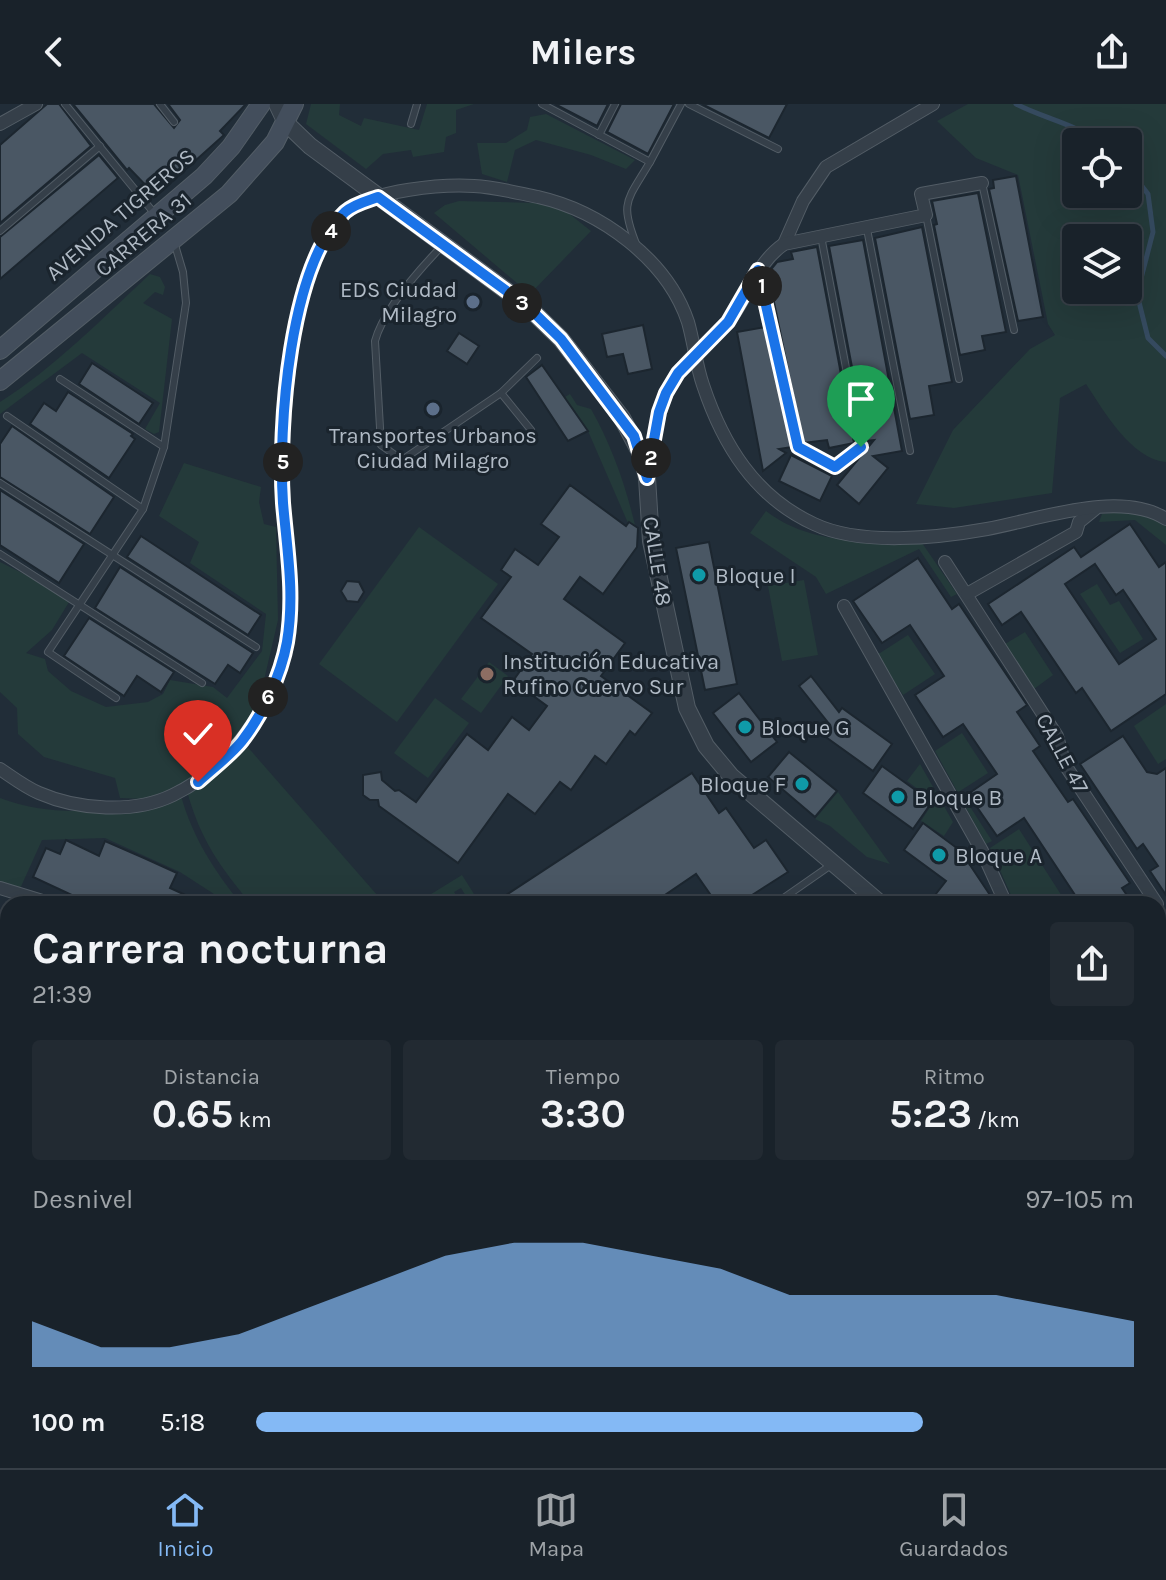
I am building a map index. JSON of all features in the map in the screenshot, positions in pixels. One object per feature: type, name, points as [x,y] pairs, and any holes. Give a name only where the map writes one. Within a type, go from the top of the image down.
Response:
[{"type":"main road","name":"AVENIDA TIGREROS","points":[[0,350],[213,166],[261,104]]},
{"type":"main road","name":"CARRERA 31","points":[[0,381],[245,178],[275,142],[294,104]]},
{"type":"street","name":"CALLE 48","points":[[277,104],[286,123],[310,146],[527,306],[561,339],[634,436],[647,478],[651,541],[687,708],[706,746],[731,776],[872,896]]},
{"type":"street","points":[[784,244],[803,201],[826,167],[933,104]]},
{"type":"street","points":[[0,124],[28,106]]},
{"type":"street","points":[[647,478],[659,412],[666,393],[695,354],[728,322],[768,255],[784,244],[926,215],[921,194],[982,183]]},
{"type":"street","points":[[0,769],[33,791],[64,803],[108,807],[145,805],[198,782],[242,742],[262,709],[287,642],[291,564],[283,503],[282,443],[291,362],[307,276],[319,247],[346,212],[378,197],[420,189],[476,186],[537,197],[593,218],[641,253],[678,302],[687,321],[703,384],[730,450],[771,499],[814,525],[844,535],[869,538],[939,536],[1099,507],[1153,510],[1166,519]]},
{"type":"street","points":[[967,594],[1076,532],[1079,522],[1099,507]]},
{"type":"street","name":"CALLE 47","points":[[945,562],[1057,736],[1065,765],[1152,896]]},
{"type":"street","points":[[844,606],[982,851],[1002,896]]},
{"type":"street","points":[[0,888],[25,896]]},
{"type":"lane","points":[[65,104],[157,216]]},
{"type":"lane","points":[[160,104],[174,122]]},
{"type":"lane","points":[[411,124],[417,104]]},
{"type":"lane","points":[[542,104],[650,162]]},
{"type":"lane","points":[[599,135],[615,104]]},
{"type":"lane","points":[[641,253],[625,213],[625,204],[681,104]]},
{"type":"lane","points":[[689,104],[778,149]]},
{"type":"lane","points":[[0,231],[100,146]]},
{"type":"lane","points":[[982,183],[1014,330]]},
{"type":"lane","points":[[926,215],[959,379]]},
{"type":"lane","points":[[867,229],[910,451]]},
{"type":"lane","points":[[758,270],[798,447],[835,467],[861,447],[821,236]]},
{"type":"lane","points":[[116,698],[48,652],[143,509],[164,447],[186,303],[183,272],[173,240]]},
{"type":"lane","points":[[443,244],[425,263],[378,328],[375,341],[381,445],[402,460],[501,393],[537,358]]},
{"type":"lane","points":[[60,379],[164,447]]},
{"type":"lane","points":[[501,393],[531,430]]},
{"type":"lane","points":[[7,416],[143,509]]},
{"type":"lane","points":[[0,483],[256,647]]},
{"type":"lane","points":[[0,554],[202,683]]},
{"type":"lane","points":[[786,896],[833,863]]},
{"type":"green space","points":[[311,104],[340,104],[339,115],[361,126],[364,118],[419,130],[427,104],[474,104],[456,110],[456,133],[446,137],[444,152],[413,157],[411,150],[383,154],[366,169],[306,124]]},
{"type":"green space","points":[[968,104],[1166,104],[1166,462],[1153,459],[1130,443],[1086,384],[1060,398],[1052,493],[954,508],[916,504],[953,430],[1030,349],[1055,335],[1048,324],[1018,175],[976,158],[937,121]]},
{"type":"green space","points":[[546,114],[635,160],[626,169],[591,155],[536,140],[515,150],[507,182],[482,174],[477,143],[506,143],[527,130],[530,117]]},
{"type":"green space","points":[[459,201],[537,203],[567,212],[591,231],[530,294],[434,213],[445,205]]},
{"type":"green space","points":[[150,274],[160,277],[165,287],[163,295],[155,292],[143,303],[172,319],[159,432],[154,434],[145,429],[160,403],[82,353],[0,414],[0,402],[59,358]]},
{"type":"green space","points":[[570,394],[577,405],[591,409],[599,423],[617,466],[635,525],[628,523],[588,431],[565,397]]},
{"type":"green space","points":[[184,463],[261,487],[259,502],[264,524],[276,527],[278,620],[258,706],[237,738],[197,777],[166,793],[145,799],[120,798],[115,778],[44,757],[18,734],[17,708],[0,692],[0,562],[69,602],[52,630],[26,653],[45,659],[48,671],[71,691],[106,707],[148,702],[163,694],[170,680],[213,687],[227,698],[262,651],[266,614],[190,563],[199,542],[159,516]]},
{"type":"green space","points":[[766,511],[783,522],[820,536],[860,541],[920,540],[957,594],[951,597],[919,549],[826,594],[816,577],[750,533]]},
{"type":"green space","points":[[1124,512],[1148,515],[1166,526],[1166,545],[1135,520],[1099,522],[1102,514]]},
{"type":"green space","points":[[419,527],[498,584],[397,722],[319,664]]},
{"type":"green space","points":[[804,580],[818,655],[782,661],[768,586]]},
{"type":"green space","points":[[1097,584],[1110,605],[1119,601],[1143,639],[1120,653],[1080,594]]},
{"type":"green space","points":[[1025,632],[1053,675],[1034,689],[1005,644]]},
{"type":"green space","points":[[908,635],[935,674],[903,695],[876,653]]},
{"type":"green space","points":[[489,662],[508,676],[481,713],[461,699]]},
{"type":"green space","points":[[435,698],[469,723],[428,778],[394,753]]},
{"type":"green space","points":[[1166,704],[1166,759],[1158,764],[1134,726]]},
{"type":"green space","points":[[962,733],[988,773],[960,791],[992,841],[986,844],[935,751]]},
{"type":"green space","points":[[245,744],[378,896],[245,896],[212,852],[187,791]]},
{"type":"green space","points":[[920,764],[953,822],[944,836],[921,821],[934,801],[907,781]]},
{"type":"green space","points":[[838,792],[890,864],[867,857],[830,826],[815,819]]},
{"type":"green space","points":[[181,796],[205,853],[235,896],[213,896],[180,872],[105,838],[42,840],[19,891],[0,885],[0,798],[23,805],[68,811],[135,805]]},
{"type":"green space","points":[[1019,829],[1062,896],[1011,896],[990,848]]},
{"type":"green space","points":[[462,875],[475,896],[466,896],[461,888],[454,892],[457,896],[428,896]]},
{"type":"building","points":[[47,104],[59,104],[91,146],[0,223],[0,145]]},
{"type":"building","points":[[73,104],[154,104],[174,128],[180,120],[168,104],[246,104],[220,131],[224,135],[156,196],[129,168],[127,170]]},
{"type":"building","points":[[555,104],[608,104],[597,126]]},
{"type":"building","points":[[621,104],[674,104],[648,154],[607,132]]},
{"type":"building","points":[[702,104],[787,104],[769,138]]},
{"type":"building","points":[[99,155],[118,178],[0,279],[0,237]]},
{"type":"building","points":[[1016,176],[1043,317],[1018,321],[989,189],[994,188],[993,180]]},
{"type":"building","points":[[978,193],[1006,332],[982,336],[985,350],[960,355],[932,201]]},
{"type":"building","points":[[922,227],[952,382],[929,386],[934,415],[910,419],[875,238]]},
{"type":"building","points":[[863,240],[902,451],[873,456],[888,468],[859,504],[837,485],[874,440],[866,441],[829,246]]},
{"type":"building","points":[[817,247],[854,443],[829,448],[827,440],[803,443],[768,273],[777,262],[793,259],[791,252]]},
{"type":"building","points":[[643,325],[652,369],[628,374],[623,354],[607,357],[602,334]]},
{"type":"building","points":[[765,327],[792,447],[779,449],[786,453],[763,471],[737,332]]},
{"type":"building","points":[[459,333],[479,346],[467,364],[447,351]]},
{"type":"building","points":[[92,363],[153,403],[139,424],[79,384]]},
{"type":"building","points":[[542,365],[588,431],[568,441],[526,377]]},
{"type":"building","points":[[68,392],[133,434],[131,436],[135,439],[109,478],[30,424],[44,403],[56,411]]},
{"type":"building","points":[[12,426],[114,497],[90,534],[0,477],[0,444]]},
{"type":"building","points":[[791,455],[832,476],[820,501],[779,481]]},
{"type":"building","points":[[570,485],[626,526],[629,522],[638,528],[637,547],[603,594],[580,577],[564,599],[625,643],[601,676],[652,713],[635,735],[630,731],[606,764],[595,756],[571,790],[560,782],[535,814],[508,794],[458,863],[379,806],[378,800],[370,800],[363,795],[363,775],[381,772],[382,780],[416,802],[467,734],[488,750],[512,717],[529,730],[547,706],[513,681],[532,654],[481,618],[511,577],[501,570],[515,549],[538,565],[559,537],[541,524]]},
{"type":"building","points":[[0,490],[84,544],[59,583],[0,545]]},
{"type":"building","points":[[1130,524],[1159,567],[1166,562],[1166,694],[1111,731],[1082,688],[1076,693],[1021,612],[1002,625],[988,604],[1074,547],[1081,557]],"holes":[[[1095,564],[1116,595],[1123,590],[1156,639],[1119,664],[1065,584]]]},
{"type":"building","points":[[141,536],[261,615],[248,635],[127,557]]},
{"type":"building","points":[[709,542],[737,684],[705,690],[676,548]]},
{"type":"building","points":[[918,558],[952,609],[959,604],[1027,705],[1017,712],[1040,746],[1033,751],[1068,802],[1073,799],[1130,883],[1122,888],[1128,896],[1076,896],[1024,818],[997,836],[968,794],[997,774],[963,724],[943,737],[915,695],[944,676],[910,625],[882,643],[853,601]]},
{"type":"building","points":[[120,567],[253,653],[240,673],[228,665],[215,684],[95,608]]},
{"type":"building","points":[[347,581],[359,582],[364,592],[358,602],[347,601],[341,591]]},
{"type":"building","points":[[89,618],[174,672],[161,692],[137,676],[124,696],[64,656]]},
{"type":"building","points":[[811,676],[839,712],[842,708],[892,744],[873,771],[823,735],[830,725],[799,686]]},
{"type":"building","name":"Bloque G","points":[[739,693],[777,742],[751,762],[713,713]]},
{"type":"building","points":[[1123,736],[1147,772],[1157,774],[1166,768],[1166,895],[1150,871],[1158,866],[1143,844],[1137,849],[1080,764]]},
{"type":"building","name":"Bloque F","points":[[789,752],[837,791],[815,817],[768,777]]},
{"type":"building","name":"Bloque B","points":[[882,766],[932,802],[913,829],[863,793]]},
{"type":"building","points":[[692,773],[719,813],[726,808],[754,848],[766,840],[788,872],[750,896],[711,896],[696,874],[663,896],[506,895]]},
{"type":"building","name":"Bloque A","points":[[923,823],[973,860],[970,865],[991,896],[934,896],[946,881],[904,850]]},
{"type":"building","points":[[66,840],[99,856],[105,841],[177,873],[170,888],[188,896],[74,896],[33,877],[46,848],[60,854]]},
{"type":"waterway","points":[[1016,104],[1075,128]]},
{"type":"waterway","points":[[1142,186],[1148,194],[1153,232],[1137,294],[1148,338],[1166,356]]},
{"type":"place","name":"EDS Ciudad Milagro","points":[[473,302]]},
{"type":"place","name":"Transportes Urbanos Ciudad Milagro","points":[[433,409]]},
{"type":"place","name":"Bloque I","points":[[699,575]]},
{"type":"place","name":"Institución Educativa Rufino Cuervo Sur","points":[[487,674]]},
{"type":"place","name":"Bloque G","points":[[745,727]]},
{"type":"place","name":"Bloque F","points":[[802,784]]},
{"type":"place","name":"Bloque B","points":[[898,797]]},
{"type":"place","name":"Bloque A","points":[[939,855]]},
{"type":"route","points":[[198,782],[242,742],[262,709],[287,642],[291,564],[283,503],[282,443],[297,325],[307,276],[319,247],[346,212],[360,203],[378,197],[527,306],[561,339],[622,418],[634,436],[647,478],[659,412],[666,393],[678,373],[728,322],[758,270],[798,447],[835,467],[861,447]]}]
